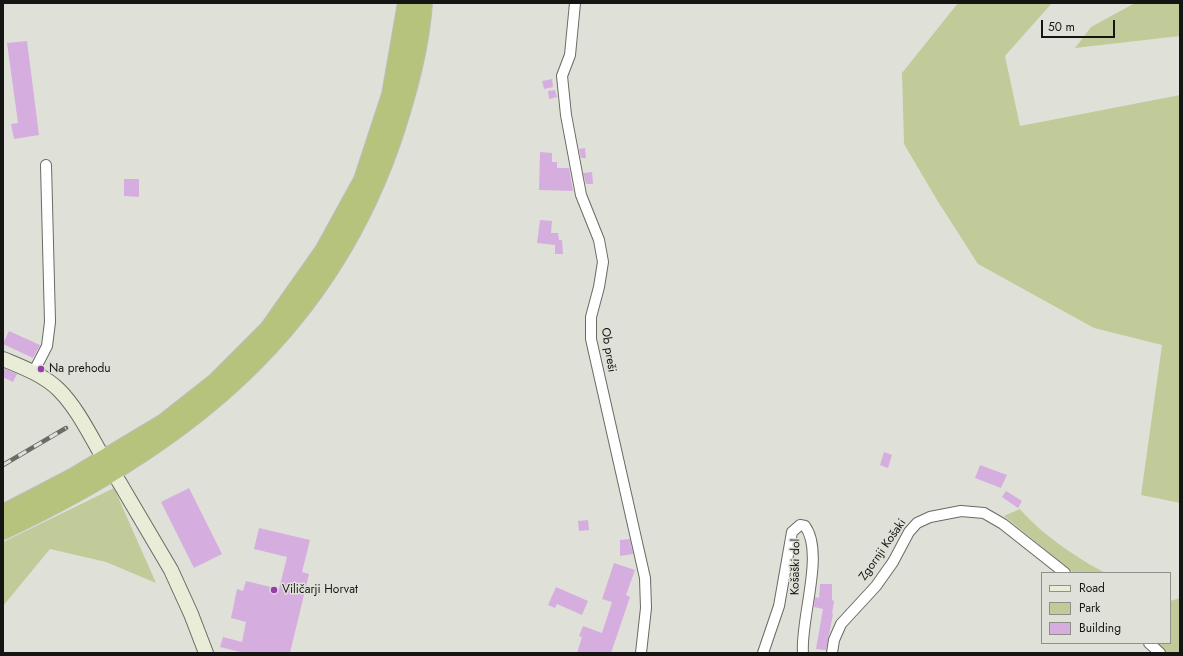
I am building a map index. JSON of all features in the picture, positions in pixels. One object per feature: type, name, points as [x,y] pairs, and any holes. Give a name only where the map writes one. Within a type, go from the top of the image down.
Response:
[{"type":"highway","points":[[3,514],[80,474],[164,423],[216,382],[269,329],[324,251],[363,180],[391,95],[407,3]]},
{"type":"highway","points":[[3,530],[85,488],[154,446],[191,419],[238,380],[278,338],[308,300],[340,254],[364,208],[387,156],[405,100],[417,48],[423,3]]},
{"type":"street","name":"Ob preši","points":[[575,3],[570,55],[562,76],[566,115],[581,196],[598,240],[603,262],[599,287],[591,317],[591,340],[645,578],[646,608],[641,653]]},
{"type":"street","points":[[33,372],[47,346],[50,322],[46,165]]},
{"type":"street","points":[[3,358],[33,372],[59,391],[84,424],[100,452]]},
{"type":"street","points":[[118,480],[171,570],[191,614],[206,653]]},
{"type":"street","name":"Zgornji Košaki","points":[[832,653],[834,640],[841,624],[876,586],[893,562],[909,532],[917,523],[930,517],[962,511],[984,513],[1003,524],[1064,572]]},
{"type":"street","name":"Košaški dol","points":[[764,653],[779,606],[792,532],[800,525],[805,526],[810,532],[812,547],[809,600],[802,639],[803,653]]},
{"type":"street","points":[[1150,644],[1160,653]]},
{"type":"green space","points":[[958,3],[1052,3],[1005,56],[1020,126],[1180,95],[1180,503],[1141,495],[1162,345],[1094,328],[978,264],[937,200],[904,144],[902,73]]},
{"type":"green space","points":[[1135,3],[1180,3],[1180,36],[1075,48],[1091,27]]},
{"type":"green space","points":[[114,488],[156,583],[106,562],[50,549],[3,606],[3,542]]},
{"type":"green space","points":[[1020,509],[1048,536],[1060,545],[1104,572],[1073,572],[1004,516]]},
{"type":"green space","points":[[1180,598],[1180,653],[1166,653],[1157,644],[1171,644],[1171,601]]},
{"type":"building","points":[[27,41],[39,135],[14,139],[11,124],[18,123],[7,43]]},
{"type":"building","points":[[552,79],[553,87],[544,89],[542,81]]},
{"type":"building","points":[[555,90],[557,97],[549,99],[548,91]]},
{"type":"building","points":[[585,148],[586,158],[581,158],[579,149]]},
{"type":"building","points":[[540,152],[552,153],[552,162],[557,162],[557,168],[569,168],[573,191],[539,190]]},
{"type":"building","points":[[592,172],[593,184],[586,184],[583,173]]},
{"type":"building","points":[[124,179],[139,179],[139,197],[124,196]]},
{"type":"building","points":[[540,220],[552,221],[551,233],[558,233],[559,240],[562,240],[563,254],[555,254],[555,245],[537,243]]},
{"type":"building","points":[[9,331],[40,345],[33,358],[3,344]]},
{"type":"building","points":[[3,368],[17,374],[13,382],[3,377]]},
{"type":"building","points":[[884,452],[892,455],[888,468],[880,465]]},
{"type":"building","points":[[980,465],[1007,475],[1001,488],[975,478]]},
{"type":"building","points":[[189,488],[222,554],[194,568],[161,502]]},
{"type":"building","points":[[1006,491],[1022,501],[1018,508],[1002,497]]},
{"type":"building","points":[[588,520],[589,530],[579,531],[578,521]]},
{"type":"building","name":"Viličarji Horvat","points":[[259,528],[310,540],[302,572],[309,574],[290,653],[244,653],[220,647],[223,637],[242,642],[246,622],[231,618],[237,589],[243,591],[246,581],[279,589],[287,557],[254,549]]},
{"type":"building","points":[[630,539],[633,554],[620,556],[620,540]]},
{"type":"building","points":[[614,563],[635,570],[626,595],[630,597],[611,653],[577,653],[582,637],[579,636],[583,626],[602,633],[612,602],[602,599]]},
{"type":"building","points":[[820,584],[832,584],[832,600],[834,601],[826,650],[816,649],[823,609],[814,607],[815,597],[819,598]]},
{"type":"building","points":[[556,587],[588,601],[582,615],[557,604],[555,608],[548,605]]},
{"type":"railway","points":[[3,465],[66,428]]},
{"type":"place","name":"Na prehodu","points":[[41,369]]},
{"type":"place","name":"Viličarji Horvat","points":[[274,590]]}]
